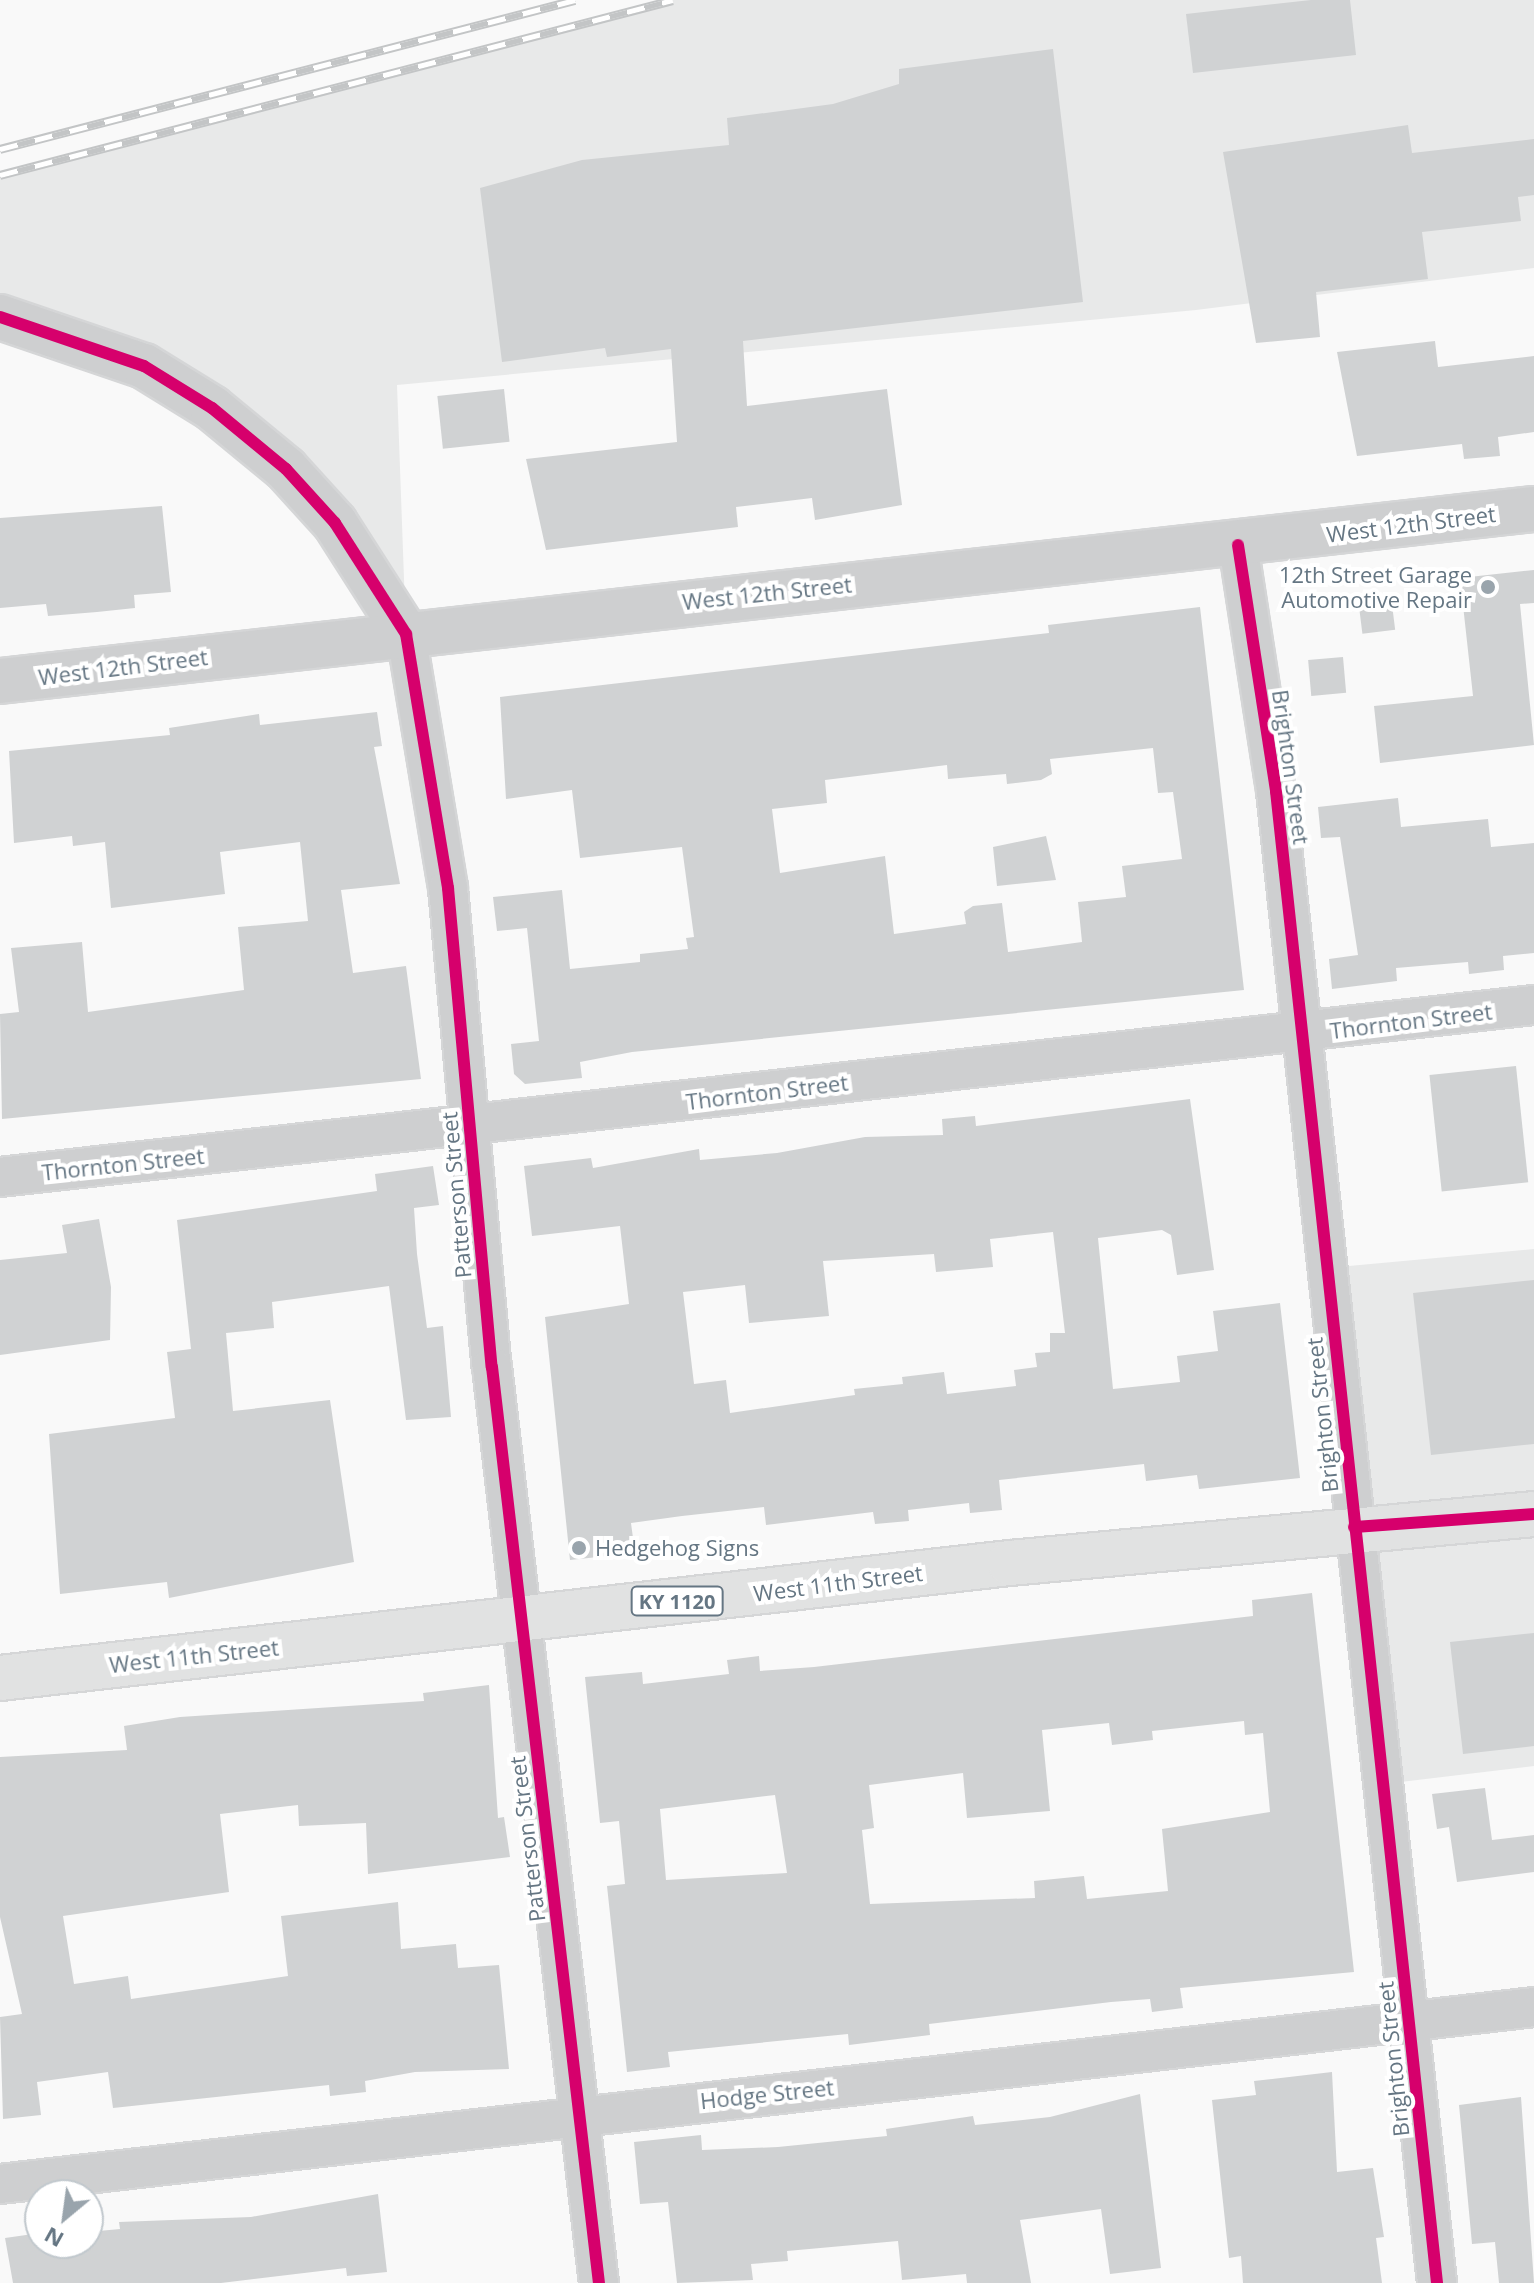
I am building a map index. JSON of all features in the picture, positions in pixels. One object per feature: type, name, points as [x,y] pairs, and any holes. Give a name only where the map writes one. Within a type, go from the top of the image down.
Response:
[{"type":"main road","name":"West 11th Street","points":[[0,1678],[1354,1527],[1534,1514]]},
{"type":"street","name":"Patterson Street","points":[[0,317],[144,366],[212,408],[286,469],[335,523],[406,634],[448,888],[469,1127],[522,1619],[599,2283]]},
{"type":"street","name":"West 12th Street","points":[[0,681],[1238,545],[1534,509]]},
{"type":"street","name":"Brighton Street","points":[[1238,545],[1276,791],[1437,2283]]},
{"type":"street","name":"Thornton Street","points":[[0,1177],[469,1127],[1158,1044],[1302,1035],[1534,1005]]},
{"type":"street","name":"Hodge Street","points":[[0,2184],[1534,2007]]},
{"type":"shaded area","points":[[673,0],[1534,0],[1534,268],[1196,310],[397,385],[406,634],[212,408],[0,317],[0,175]]},
{"type":"shaded area","points":[[1534,1249],[1534,1766],[1384,1784],[1327,1268]]},
{"type":"building","points":[[1311,0],[1350,0],[1356,55],[1193,73],[1186,14]]},
{"type":"building","points":[[1053,49],[1083,302],[743,341],[747,406],[887,389],[902,505],[815,520],[812,498],[736,507],[738,527],[546,550],[526,459],[677,442],[671,349],[607,357],[605,348],[502,362],[480,188],[582,160],[729,145],[727,118],[833,104],[899,84],[899,69]]},
{"type":"building","points":[[1408,125],[1412,153],[1534,139],[1534,195],[1518,197],[1521,221],[1422,232],[1428,279],[1316,292],[1320,337],[1256,343],[1223,152]]},
{"type":"building","points":[[1435,341],[1438,367],[1534,356],[1534,432],[1498,437],[1500,456],[1464,459],[1462,444],[1357,456],[1337,352]]},
{"type":"building","points":[[504,389],[510,442],[443,449],[437,396]]},
{"type":"building","points":[[162,506],[171,592],[134,595],[135,608],[97,612],[48,616],[46,604],[0,608],[0,518]]},
{"type":"building","points":[[1534,570],[1534,603],[1520,604],[1534,745],[1380,763],[1374,706],[1473,696],[1460,578]]},
{"type":"building","points":[[1391,596],[1395,630],[1362,634],[1358,600]]},
{"type":"building","points":[[1200,607],[1244,990],[632,1052],[580,1062],[582,1078],[525,1084],[514,1074],[511,1044],[539,1041],[527,928],[497,931],[493,897],[562,890],[570,969],[640,962],[640,954],[688,949],[686,938],[694,937],[682,847],[580,858],[572,790],[506,799],[500,697],[1049,633],[1048,625]],"holes":[[[1153,748],[1158,793],[1173,792],[1182,859],[1122,866],[1126,897],[1078,902],[1082,942],[1008,952],[1002,903],[973,906],[964,912],[966,924],[894,934],[885,856],[780,873],[772,809],[827,803],[825,780],[947,765],[948,779],[1006,774],[1007,784],[1041,780],[1052,774],[1050,759]]]},
{"type":"building","points":[[1343,657],[1346,693],[1311,696],[1308,660]]},
{"type":"building","points":[[377,712],[382,746],[374,747],[400,884],[341,890],[353,973],[406,966],[421,1079],[2,1119],[0,1014],[19,1012],[11,948],[82,942],[88,1012],[244,990],[238,927],[308,921],[300,842],[220,852],[225,894],[111,908],[105,842],[73,846],[72,836],[14,843],[9,751],[170,735],[169,728],[259,714],[260,725]]},
{"type":"building","points":[[1398,798],[1401,827],[1488,819],[1491,847],[1534,843],[1534,953],[1503,956],[1504,970],[1469,974],[1468,962],[1396,968],[1397,981],[1332,989],[1329,959],[1358,955],[1340,837],[1321,838],[1318,807]]},
{"type":"building","points":[[1046,836],[1056,880],[997,886],[993,847]]},
{"type":"building","points":[[1516,1066],[1528,1182],[1442,1191],[1429,1075]]},
{"type":"building","points":[[1190,1099],[1214,1270],[1177,1275],[1171,1235],[1162,1230],[1098,1238],[1113,1389],[1180,1382],[1177,1356],[1218,1351],[1213,1311],[1280,1303],[1300,1478],[1199,1489],[1197,1475],[1146,1481],[1144,1464],[999,1480],[1002,1510],[970,1513],[969,1503],[908,1510],[909,1521],[875,1524],[873,1512],[766,1525],[764,1507],[682,1516],[631,1523],[635,1553],[570,1560],[545,1317],[629,1304],[620,1226],[532,1236],[524,1166],[591,1158],[593,1168],[699,1149],[700,1160],[777,1153],[865,1137],[943,1135],[942,1119],[975,1116],[976,1126]],"holes":[[[1053,1232],[1065,1333],[1050,1333],[1050,1352],[1035,1353],[1037,1367],[1014,1370],[1016,1386],[947,1394],[944,1372],[902,1377],[903,1384],[854,1389],[855,1395],[730,1413],[726,1380],[694,1384],[683,1292],[745,1285],[749,1323],[829,1316],[823,1261],[934,1254],[936,1272],[993,1267],[990,1239]]]},
{"type":"building","points":[[433,1166],[439,1205],[414,1208],[417,1254],[427,1328],[443,1326],[451,1417],[406,1420],[389,1286],[272,1302],[274,1328],[226,1333],[233,1411],[330,1400],[354,1562],[169,1598],[167,1582],[60,1594],[49,1434],[175,1418],[167,1352],[191,1349],[177,1220],[377,1191],[375,1174]]},
{"type":"building","points":[[99,1219],[111,1287],[110,1340],[0,1355],[0,1260],[67,1253],[62,1225]]},
{"type":"building","points":[[1534,1280],[1534,1444],[1431,1455],[1413,1293]]},
{"type":"building","points":[[1312,1593],[1354,1972],[1180,1988],[1183,2008],[1152,2012],[1150,1999],[1111,2002],[929,2024],[930,2035],[849,2045],[848,2034],[668,2052],[670,2067],[627,2072],[607,1886],[625,1884],[619,1821],[600,1823],[585,1677],[642,1672],[643,1684],[729,1674],[727,1660],[759,1656],[760,1671],[814,1667],[1253,1616],[1252,1600]],"holes":[[[1244,1721],[1245,1735],[1263,1733],[1270,1812],[1162,1829],[1168,1891],[1087,1899],[1084,1876],[1034,1881],[1035,1898],[870,1904],[862,1830],[874,1828],[869,1785],[963,1773],[967,1818],[1050,1811],[1042,1730],[1109,1723],[1112,1745],[1153,1740],[1152,1731]],[[775,1795],[787,1873],[666,1880],[660,1809]]]},
{"type":"building","points":[[1534,1633],[1534,1746],[1463,1754],[1450,1642]]},
{"type":"building","points":[[489,1685],[498,1818],[504,1817],[510,1857],[368,1874],[366,1823],[299,1826],[298,1805],[220,1814],[229,1892],[63,1916],[74,1984],[128,1976],[131,1999],[288,1976],[281,1916],[398,1902],[401,1949],[456,1944],[458,1968],[499,1965],[509,2069],[415,2072],[365,2081],[366,2092],[330,2096],[329,2085],[113,2108],[108,2072],[37,2082],[41,2115],[3,2119],[0,2017],[22,2014],[0,1917],[0,1757],[127,1750],[124,1726],[180,1717],[424,1701],[423,1693]]},
{"type":"building","points":[[1485,1788],[1492,1840],[1534,1835],[1534,1872],[1457,1882],[1449,1827],[1437,1829],[1432,1794]]},
{"type":"building","points":[[1332,2072],[1337,2172],[1373,2168],[1384,2237],[1376,2238],[1382,2283],[1243,2283],[1241,2256],[1229,2258],[1212,2100],[1256,2095],[1254,2081]]},
{"type":"building","points":[[1140,2094],[1161,2268],[1110,2274],[1101,2209],[1020,2220],[1031,2283],[967,2283],[966,2274],[902,2280],[898,2241],[787,2251],[788,2261],[751,2264],[753,2280],[677,2283],[668,2202],[640,2204],[634,2142],[701,2135],[702,2150],[778,2147],[887,2136],[886,2129],[973,2116],[975,2125],[1050,2117]]},
{"type":"building","points":[[1521,2097],[1534,2283],[1499,2283],[1495,2242],[1472,2244],[1459,2105]]},
{"type":"building","points":[[378,2194],[387,2272],[347,2276],[346,2268],[221,2283],[13,2283],[5,2238],[24,2235],[24,2259],[104,2259],[104,2230],[120,2229],[119,2222],[251,2217]]},
{"type":"railway","points":[[0,149],[575,0]]},
{"type":"railway","points":[[0,175],[673,0]]},
{"type":"cycle path","points":[[0,317],[144,366],[212,408],[286,469],[335,523],[406,634],[448,888],[492,1367],[599,2283]]},
{"type":"cycle path","points":[[1238,545],[1276,791],[1437,2283]]},
{"type":"cycle path","points":[[1354,1527],[1534,1514]]},
{"type":"place","name":"12th Street Garage Automotive Repair","points":[[1488,587]]},
{"type":"place","name":"Hedgehog Signs","points":[[579,1548]]}]
